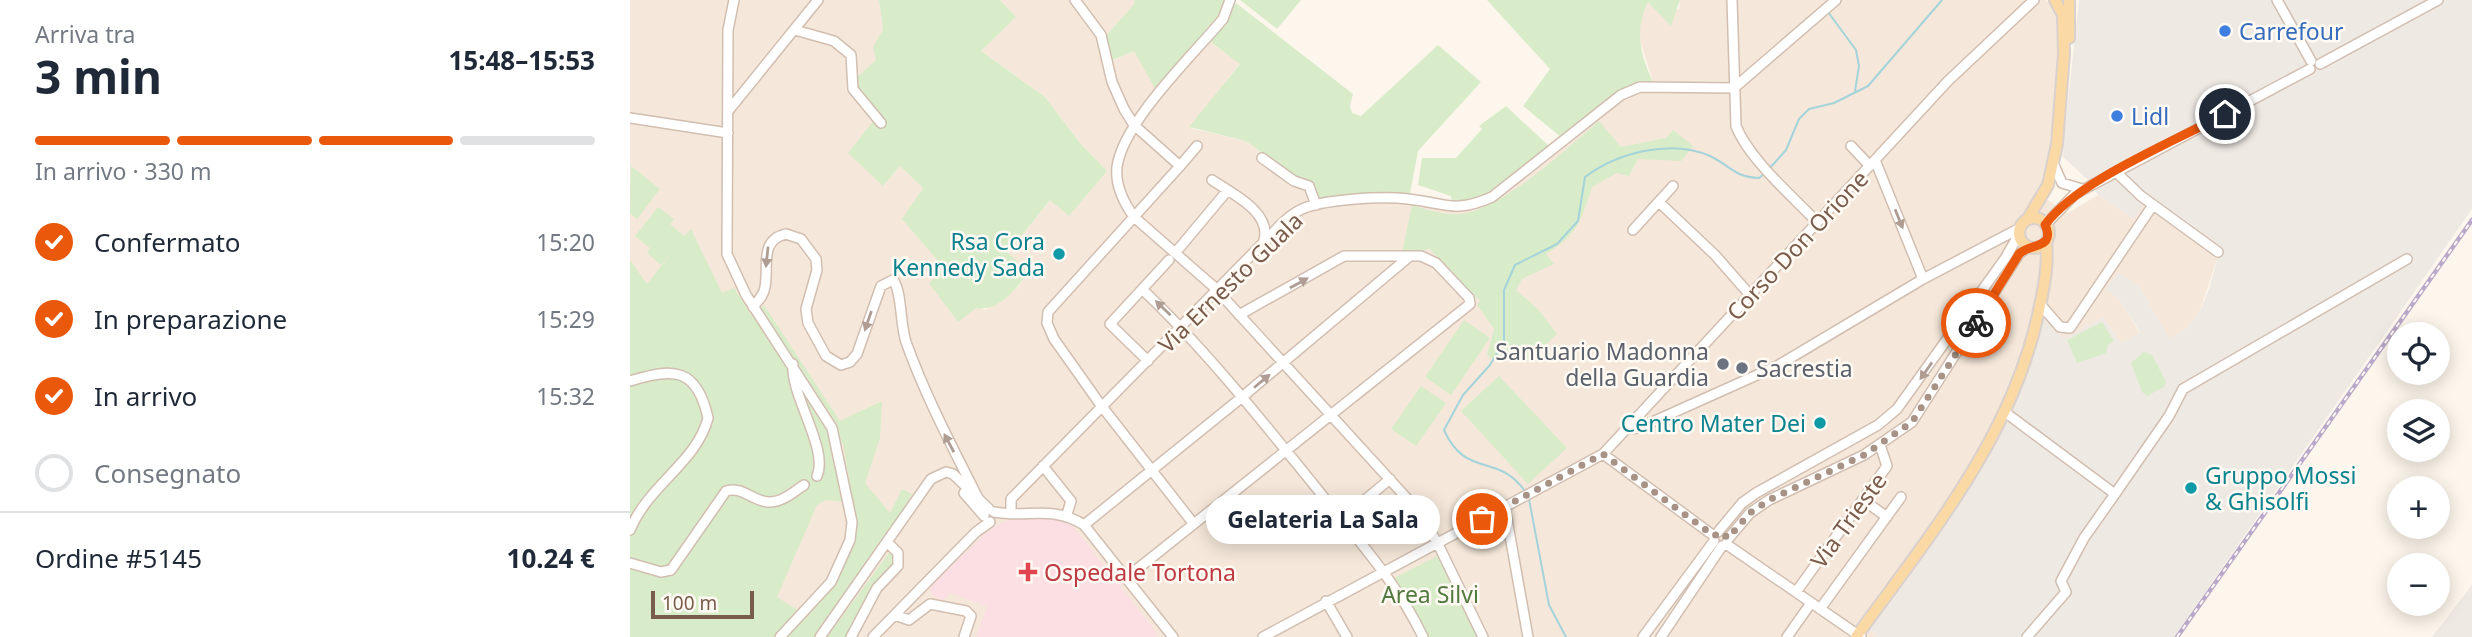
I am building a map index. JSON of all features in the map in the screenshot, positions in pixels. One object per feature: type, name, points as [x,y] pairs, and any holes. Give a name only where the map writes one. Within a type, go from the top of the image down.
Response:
[{"type":"main road","points":[[2020,231],[2043,197],[2054,165],[2064,54],[2063,15],[2055,0]]},
{"type":"main road","points":[[2064,54],[2071,22],[2069,0]]},
{"type":"main road","points":[[1858,636],[1972,476],[2006,413],[2025,366],[2048,259],[2043,197]]},
{"type":"main road","points":[[2020,231],[2044,223]]},
{"type":"main road","points":[[2020,231],[2031,247],[2044,276]]},
{"type":"main road","points":[[2031,247],[2046,242]]},
{"type":"street","points":[[734,0],[728,30],[727,254],[753,307],[793,364],[832,428],[852,522],[850,540],[831,582],[780,637]]},
{"type":"street","points":[[729,110],[818,0]]},
{"type":"street","points":[[1075,0],[1101,35],[1112,82],[1134,125],[1180,166]]},
{"type":"street","points":[[1230,0],[1223,19],[1134,125],[1122,148],[1117,168],[1119,186],[1134,216],[1172,256],[1217,291],[1421,514],[1483,637]]},
{"type":"street","points":[[1732,0],[1736,126],[1740,136],[1755,155],[1817,222]]},
{"type":"street","points":[[1734,88],[1836,0]]},
{"type":"street","name":"Corso Don Orione","points":[[1263,637],[1603,454],[1998,31],[2023,0]]},
{"type":"street","name":"Corso Don Orione","points":[[1998,31],[2034,0]]},
{"type":"street","points":[[2277,0],[2314,65]]},
{"type":"street","points":[[2044,223],[2083,189],[2438,0]]},
{"type":"street","points":[[795,30],[834,41],[851,55],[854,92],[881,123]]},
{"type":"street","name":"Via Ernesto Guala","points":[[1009,514],[1011,499],[1293,214],[1316,205],[1397,199],[1454,208],[1472,206],[1492,198],[1621,95],[1640,86],[1734,88]]},
{"type":"street","points":[[630,118],[727,134]]},
{"type":"street","points":[[1193,523],[1103,408],[1054,339],[1047,323],[1048,312],[1197,146]]},
{"type":"street","points":[[1851,146],[1872,163],[1923,279]]},
{"type":"street","points":[[1262,158],[1294,181],[1309,186],[1316,205]]},
{"type":"street","points":[[2054,165],[2062,183],[2083,189]]},
{"type":"street","points":[[2116,172],[2153,205],[2218,252]]},
{"type":"street","points":[[1212,180],[1258,216],[1266,234],[1264,242]]},
{"type":"street","points":[[1633,230],[1673,187]]},
{"type":"street","points":[[1148,361],[1110,324],[1143,290],[1227,191]]},
{"type":"street","points":[[1660,203],[1715,255],[1750,295]]},
{"type":"street","points":[[2040,304],[2060,327],[2070,327],[2153,205]]},
{"type":"street","points":[[1999,240],[2008,239],[2020,231]]},
{"type":"street","points":[[1627,429],[1639,428],[1773,368],[1923,279],[2020,231]]},
{"type":"street","points":[[1661,637],[1700,580],[1737,508],[1756,493],[1878,425],[1897,409],[2006,257],[2020,231]]},
{"type":"street","points":[[753,307],[765,289],[767,247],[771,240],[786,234],[802,239],[810,248],[817,270],[806,309],[808,323],[826,356],[841,365],[850,362],[857,354],[881,286],[893,280],[898,287],[901,328],[906,344],[938,422],[989,516]]},
{"type":"street","points":[[1643,637],[1690,573],[1720,540],[1750,513],[1769,500],[1880,445],[1912,422],[2019,254],[2031,247]]},
{"type":"street","points":[[1126,578],[1467,308],[1469,298],[1436,263],[1421,256],[1344,256],[1239,315]]},
{"type":"street","points":[[1084,524],[1241,398],[1410,256]]},
{"type":"street","points":[[2027,637],[2066,592],[2061,581],[2070,562],[2169,416],[2183,389],[2407,259]]},
{"type":"street","points":[[1143,290],[1182,327],[1287,452],[1382,571],[1423,637]]},
{"type":"street","points":[[793,364],[793,380],[819,463],[817,476]]},
{"type":"street","points":[[630,381],[663,373],[680,373],[697,386],[708,418],[696,445],[648,496],[630,530]]},
{"type":"street","points":[[2006,413],[2115,494]]},
{"type":"street","name":"Via Trieste","points":[[1796,592],[1888,466],[1880,445]]},
{"type":"street","points":[[1603,454],[1858,636]]},
{"type":"street","points":[[1043,466],[1071,501],[1070,516]]},
{"type":"street","points":[[820,637],[888,543],[926,483],[942,474],[950,473],[958,478],[981,504]]},
{"type":"street","points":[[942,474],[956,483],[989,516]]},
{"type":"street","points":[[1341,520],[1390,479]]},
{"type":"street","points":[[630,563],[662,572],[671,570],[726,491],[734,489],[768,502],[783,499],[804,485]]},
{"type":"street","points":[[1820,609],[1901,497]]},
{"type":"street","points":[[1863,500],[1887,517]]},
{"type":"street","points":[[1505,508],[1528,637]]},
{"type":"street","points":[[873,637],[989,516],[1043,511],[1070,516],[1084,524],[1173,637]]},
{"type":"street","points":[[851,637],[877,588],[898,566],[898,553],[888,543]]},
{"type":"street","points":[[1690,573],[1700,580]]},
{"type":"street","points":[[1326,601],[1347,637]]},
{"type":"street","points":[[1787,637],[1811,603]]},
{"type":"street","points":[[895,615],[909,620],[930,604],[966,611],[971,616],[964,637]]},
{"type":"street","points":[[1657,620],[1668,629]]},
{"type":"street","points":[[1275,637],[1281,628]]},
{"type":"shaded area","points":[[630,0],[879,0],[883,30],[878,41],[876,60],[856,78],[878,115],[883,186],[900,166],[923,188],[903,219],[976,307],[985,310],[1017,288],[1029,272],[1008,254],[1050,200],[1107,171],[1080,143],[1045,97],[981,51],[1016,17],[1000,0],[1134,0],[1136,2],[1105,37],[1112,61],[1134,51],[1202,37],[1240,63],[1190,128],[1246,141],[1291,174],[1312,182],[1321,199],[1395,193],[1453,204],[1490,192],[1620,91],[1653,81],[1639,38],[1641,20],[1648,1],[1658,9],[1679,9],[1680,0],[2046,0],[2054,5],[2061,17],[2061,37],[2049,155],[2040,195],[2068,213],[2098,195],[2134,219],[2144,202],[2218,256],[2199,313],[2185,330],[2169,339],[2139,286],[2106,289],[2119,299],[2140,333],[2121,343],[2103,317],[2064,340],[2050,320],[2006,413],[1864,626],[1879,637],[630,637]]},
{"type":"shaded area","points":[[2079,0],[2472,0],[2472,209],[2393,322],[2387,322],[2387,331],[2174,637],[1879,637],[1864,626],[1994,436],[2039,310],[2064,339],[2103,317],[2121,343],[2140,332],[2119,299],[2105,289],[2118,272],[2139,286],[2169,338],[2185,330],[2199,313],[2209,289],[2218,256],[2144,203],[2134,219],[2098,195],[2089,181],[2062,156]]},
{"type":"shaded area","name":"Ospedale Tortona","points":[[1040,515],[1068,520],[1158,634],[1155,637],[976,637],[987,606],[950,593],[941,602],[930,592],[931,586],[985,533],[1004,521]]},
{"type":"shaded area","points":[[2472,585],[2472,637],[2432,637]]},
{"type":"green space","points":[[879,0],[1000,0],[1016,17],[981,51],[1045,97],[1080,143],[1107,171],[1069,216],[1050,200],[1008,253],[1029,272],[1000,303],[984,309],[976,308],[958,322],[929,283],[945,269],[902,219],[923,188],[900,166],[883,186],[848,153],[878,115],[858,91],[856,78],[876,60],[873,47],[883,30]]},
{"type":"green space","points":[[1134,0],[1225,0],[1222,13],[1157,92],[1134,51],[1111,61],[1105,37],[1135,3]]},
{"type":"green space","points":[[1240,0],[1301,0],[1277,29]]},
{"type":"green space","points":[[1487,0],[1680,0],[1671,26],[1648,2],[1644,12],[1640,42],[1644,61],[1653,81],[1620,91],[1562,138],[1523,106],[1550,69]]},
{"type":"green space","points":[[1236,3],[1353,94],[1350,106],[1352,113],[1361,116],[1438,45],[1481,82],[1418,151],[1410,194],[1320,199],[1312,182],[1291,174],[1246,141],[1189,127],[1240,64],[1209,41]]},
{"type":"green space","points":[[1506,106],[1550,147],[1482,197],[1453,204],[1451,196],[1418,185],[1422,158],[1456,158],[1482,129],[1479,126]]},
{"type":"green space","points":[[1599,121],[1621,147],[1666,138],[1673,130],[1693,146],[1681,161],[1638,159],[1629,176],[1617,173],[1592,187],[1577,226],[1565,240],[1546,254],[1554,264],[1522,279],[1516,290],[1538,309],[1557,334],[1529,360],[1516,348],[1493,360],[1487,355],[1494,329],[1477,305],[1480,301],[1430,249],[1402,253],[1412,205],[1448,214],[1460,214],[1495,202],[1552,162]]},
{"type":"green space","points":[[631,166],[660,189],[637,219],[630,213]]},
{"type":"green space","points":[[658,207],[674,219],[670,224],[684,236],[691,229],[722,293],[734,288],[831,434],[844,502],[826,500],[817,505],[777,597],[799,611],[775,637],[630,637],[630,260],[647,284],[673,251],[661,265],[647,253],[650,248],[635,236]]},
{"type":"green space","points":[[764,305],[840,421],[882,401],[880,438],[865,483],[890,513],[902,489],[912,494],[896,523],[815,637],[785,637],[833,585],[854,513],[844,448],[834,420],[761,308]]},
{"type":"green space","points":[[1464,320],[1490,338],[1451,395],[1425,377]]},
{"type":"green space","points":[[2102,322],[2114,341],[2108,345],[2106,353],[2077,363],[2067,340]]},
{"type":"green space","points":[[2144,352],[2152,355],[2166,382],[2164,387],[2147,396],[2142,392],[2131,363]]},
{"type":"green space","points":[[1499,376],[1567,448],[1528,484],[1461,411]]},
{"type":"green space","points":[[1421,386],[1446,403],[1416,446],[1391,429]]},
{"type":"green space","points":[[889,553],[895,557],[895,566],[875,587],[846,637],[827,637]]},
{"type":"green space","name":"Area Silvi","points":[[1441,554],[1478,637],[1426,637],[1392,579]]},
{"type":"waterway","points":[[1769,169],[1786,150],[1799,119],[1809,109],[1834,103],[1868,86],[1942,0]]},
{"type":"waterway","points":[[1828,12],[1856,50],[1859,66],[1855,91]]},
{"type":"waterway","points":[[1525,491],[1504,472],[1462,455],[1444,430],[1463,395],[1490,365],[1504,341],[1504,290],[1515,265],[1557,244],[1578,221],[1585,177],[1598,168],[1629,155],[1662,149],[1695,151],[1710,156],[1744,176],[1759,178],[1765,173]]},
{"type":"waterway","points":[[1529,499],[1549,605],[1566,637]]},
{"type":"railway","points":[[2177,637],[2472,220]]},
{"type":"way so far","points":[[1482,519],[1603,454],[1714,536],[1721,532],[1728,538],[1750,513],[1769,500],[1864,455],[1889,441],[1912,422],[1976,323]]},
{"type":"place","name":"Carrefour","points":[[2225,31]]},
{"type":"place","name":"Lidl","points":[[2117,116]]},
{"type":"place","name":"Rsa Cora Kennedy Sada","points":[[1059,254]]},
{"type":"place","name":"Santuario Madonna della Guardia","points":[[1723,364]]},
{"type":"place","name":"Sacrestia","points":[[1742,368]]},
{"type":"place","name":"Centro Mater Dei","points":[[1820,423]]},
{"type":"place","name":"Gruppo Mossi & Ghisolfi","points":[[2191,488]]},
{"type":"place","name":"Gelateria La Sala","points":[[1482,519]]},
{"type":"place","name":"Ospedale Tortona","points":[[1028,572]]},
{"type":"route","points":[[1976,323],[2022,250],[2038,247],[2046,242],[2048,233],[2045,225],[2062,205],[2093,184],[2225,114]]}]
